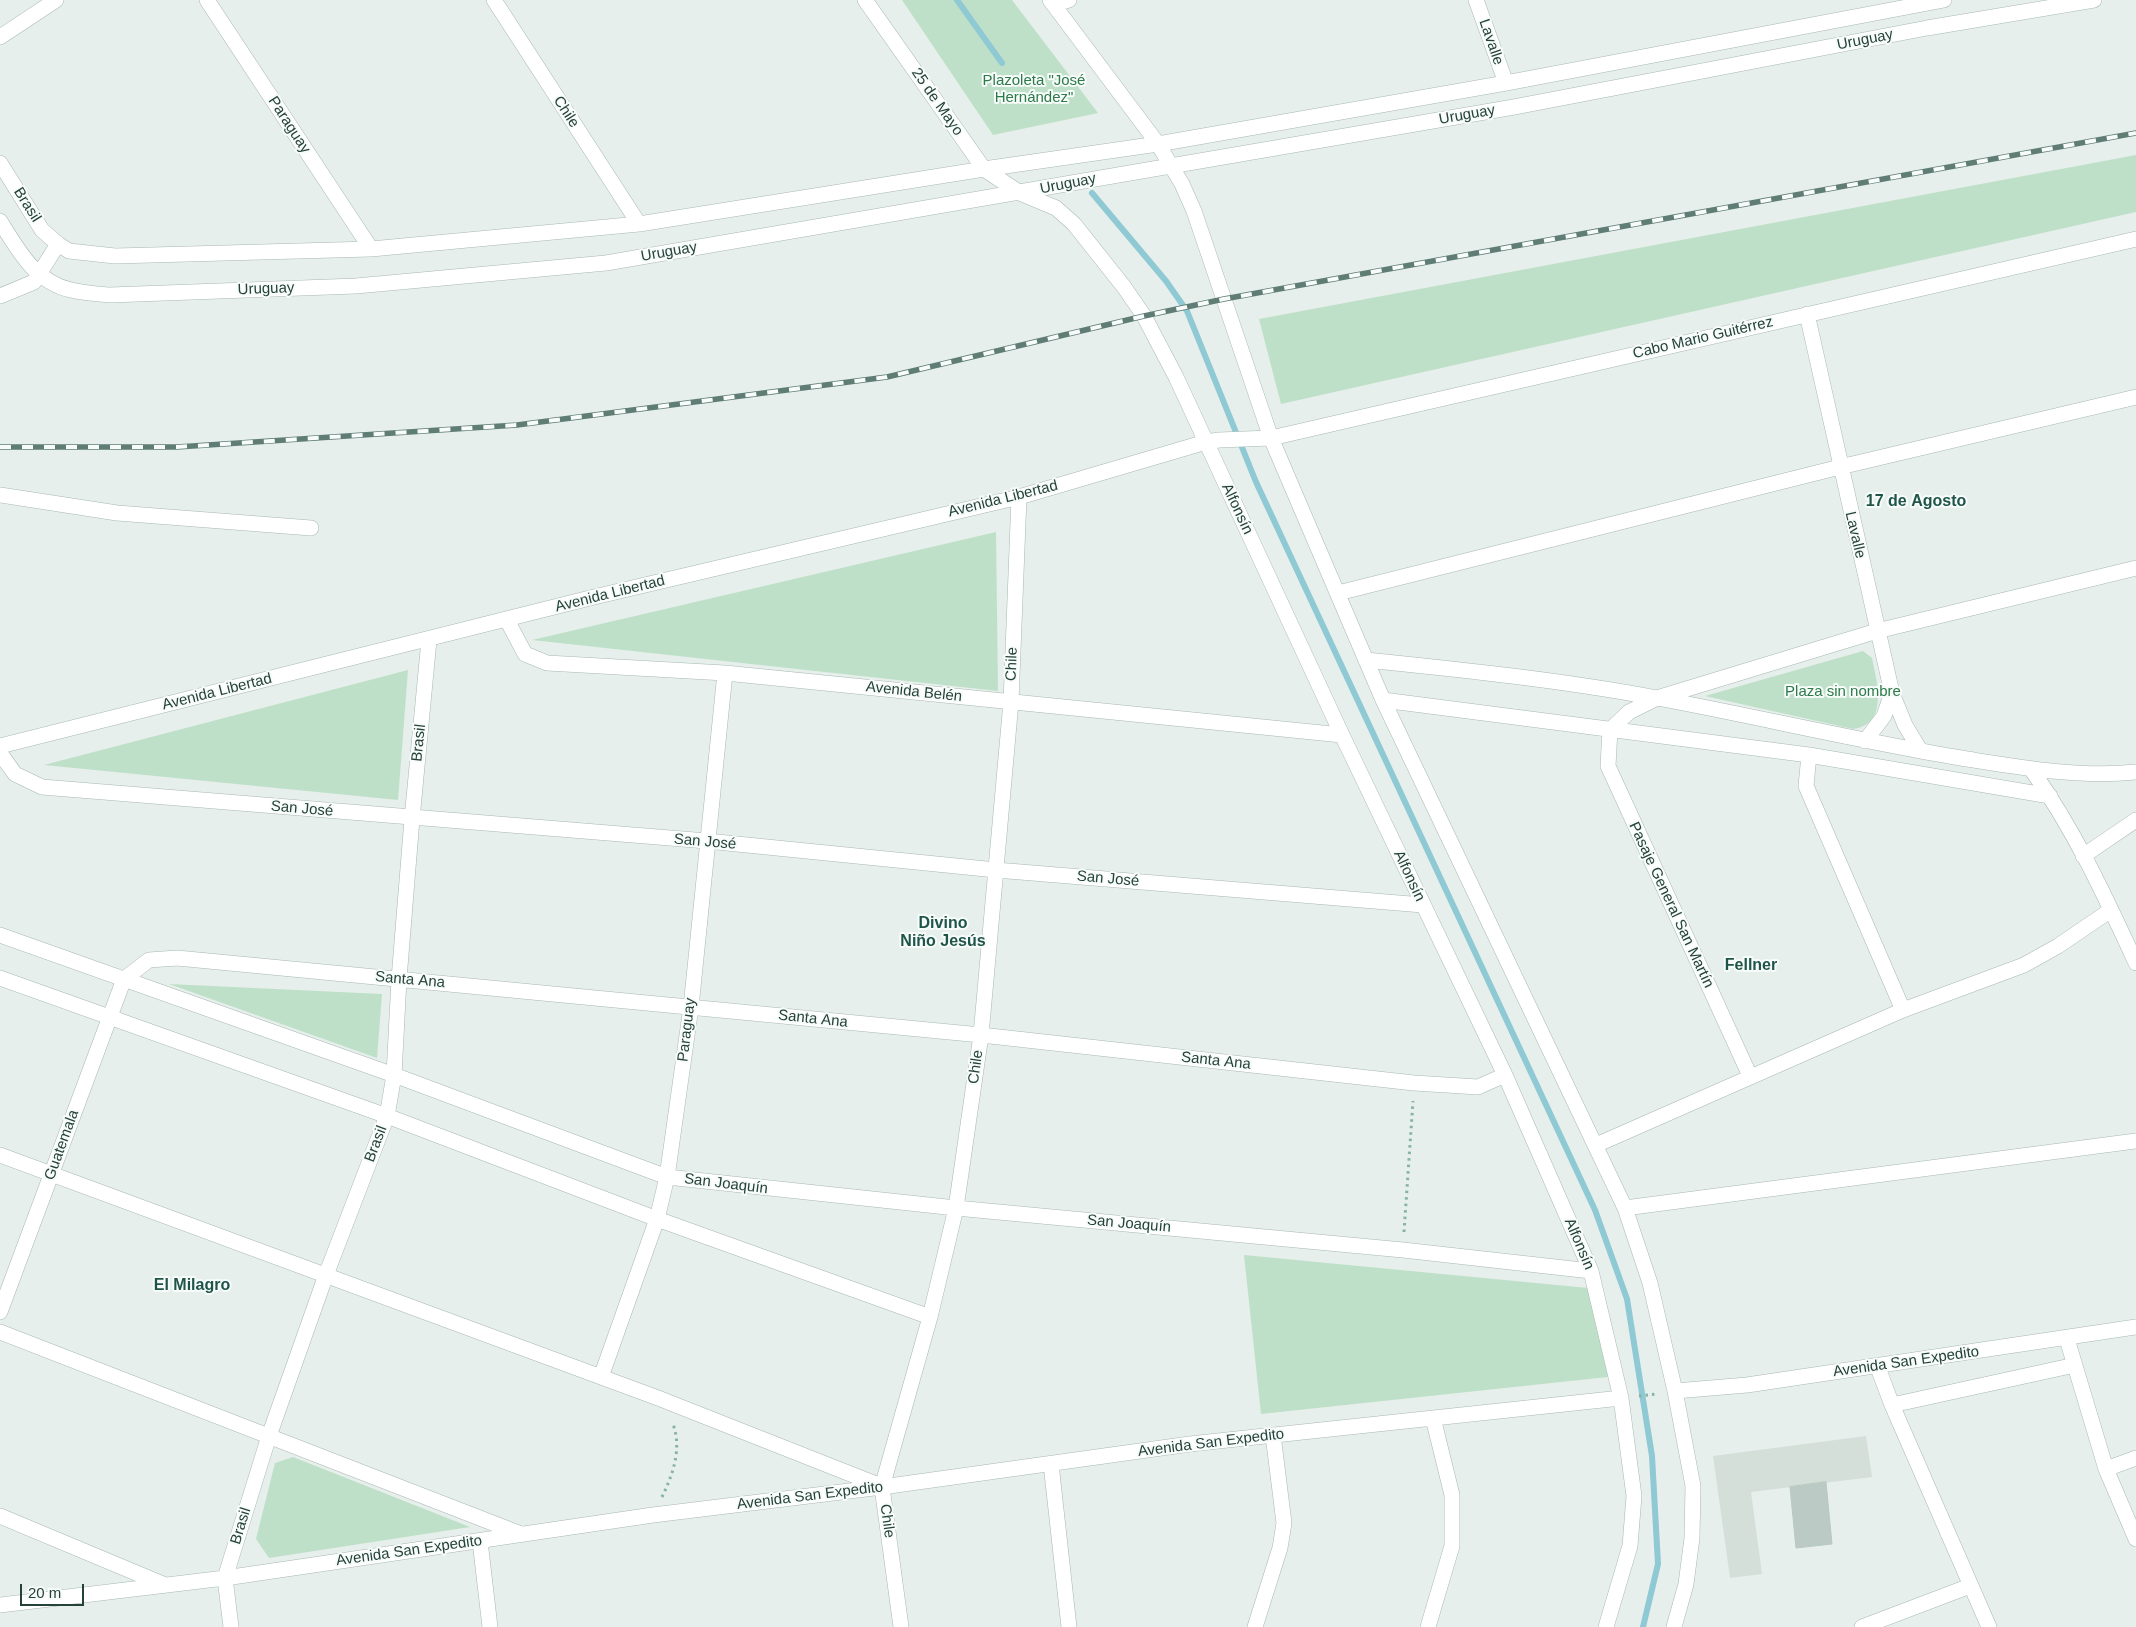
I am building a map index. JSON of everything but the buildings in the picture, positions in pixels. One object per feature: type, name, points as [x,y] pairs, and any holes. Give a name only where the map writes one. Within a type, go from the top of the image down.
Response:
[{"type":"street","points":[[0,37],[56,0]]},
{"type":"street","name":"Paraguay","points":[[207,0],[371,249]]},
{"type":"street","name":"Chile","points":[[494,0],[639,224]]},
{"type":"street","name":"25 de Mayo","points":[[865,0],[984,169],[1020,193]]},
{"type":"street","points":[[1068,0],[1052,3],[1158,144],[1182,184],[1194,211],[1271,438],[1383,700],[1625,1208],[1650,1283],[1675,1391],[1693,1486],[1691,1547],[1686,1584],[1674,1627]]},
{"type":"street","name":"Lavalle","points":[[1476,0],[1506,83]]},
{"type":"street","name":"Uruguay","points":[[58,244],[70,251],[115,256],[371,249],[639,224],[984,169],[1158,144],[1506,83],[1919,2],[1944,0]]},
{"type":"street","name":"Uruguay","points":[[38,275],[70,290],[110,295],[356,286],[606,263],[1514,107],[1927,28],[2094,0]]},
{"type":"street","points":[[1919,2],[1927,28]]},
{"type":"street","name":"Brasil","points":[[0,163],[42,230],[58,244]]},
{"type":"street","name":"Alfonsín","points":[[1020,193],[1056,208],[1074,224],[1124,287],[1144,316],[1212,441],[1342,735],[1505,1075],[1591,1271],[1625,1397],[1634,1496],[1630,1546],[1606,1627]]},
{"type":"street","points":[[0,221],[23,258],[38,275]]},
{"type":"street","name":"Cabo Mario Guitérrez","points":[[1251,439],[1271,438],[2136,239]]},
{"type":"street","points":[[0,296],[34,282],[58,244]]},
{"type":"street","name":"Lavalle","points":[[1807,314],[1892,693],[1904,725],[1920,750]]},
{"type":"street","points":[[1338,593],[1840,467],[2136,397]]},
{"type":"street","name":"Avenida Libertad","points":[[0,746],[604,595],[1019,497],[1212,441],[1251,439]]},
{"type":"street","points":[[0,495],[117,513],[311,528]]},
{"type":"street","name":"Chile","points":[[901,1627],[882,1487],[930,1317],[956,1208],[981,1035],[1011,702],[1019,497]]},
{"type":"street","points":[[1610,730],[1629,712],[1657,698],[1878,631],[2136,568]]},
{"type":"street","name":"Avenida Belén","points":[[507,620],[525,654],[547,664],[725,673],[1342,735]]},
{"type":"street","name":"Brasil","points":[[231,1627],[225,1578],[268,1436],[326,1275],[387,1116],[394,1075],[399,979],[412,818],[430,640]]},
{"type":"street","points":[[1366,660],[1536,678],[1657,698],[1865,741],[2031,769],[2117,774],[2136,772]]},
{"type":"street","name":"Paraguay","points":[[601,1376],[657,1219],[668,1177],[691,1007],[725,673]]},
{"type":"street","points":[[1865,741],[1884,716],[1892,693]]},
{"type":"street","points":[[1383,700],[1809,755],[2050,796]]},
{"type":"street","name":"Pasaje General San Martín","points":[[1610,730],[1608,766],[1750,1076]]},
{"type":"street","name":"San José","points":[[0,753],[15,774],[42,787],[707,841],[996,870],[1423,905]]},
{"type":"street","points":[[1809,755],[1806,786],[1902,1010]]},
{"type":"street","points":[[2031,769],[2050,796],[2084,856],[2136,963]]},
{"type":"street","points":[[2084,856],[2136,820]]},
{"type":"street","points":[[1596,1145],[1902,1010],[2024,966],[2058,946],[2111,910]]},
{"type":"street","name":"San Joaquín","points":[[0,935],[394,1075],[668,1177],[956,1208],[1402,1250],[1591,1271]]},
{"type":"street","name":"Santa Ana","points":[[124,979],[149,960],[177,958],[981,1035],[1414,1083],[1478,1087],[1505,1075]]},
{"type":"street","points":[[0,978],[387,1116],[657,1219],[930,1317]]},
{"type":"street","name":"Guatemala","points":[[0,1312],[124,979]]},
{"type":"street","points":[[1625,1208],[2136,1141]]},
{"type":"street","points":[[0,1155],[601,1376],[882,1487]]},
{"type":"street","name":"Avenida San Expedito","points":[[1675,1391],[1747,1386],[1877,1365],[2136,1328]]},
{"type":"street","points":[[0,1332],[523,1534]]},
{"type":"street","points":[[2067,1339],[2106,1469],[2136,1539]]},
{"type":"street","points":[[1877,1365],[1892,1405],[1989,1627]]},
{"type":"street","points":[[1892,1405],[2075,1365]]},
{"type":"street","name":"Avenida San Expedito","points":[[0,1605],[225,1578],[653,1515],[882,1487],[1190,1444],[1625,1397]]},
{"type":"street","points":[[1428,1627],[1452,1546],[1452,1495],[1433,1418]]},
{"type":"street","points":[[1255,1627],[1280,1548],[1284,1523],[1273,1435]]},
{"type":"street","points":[[2106,1469],[2136,1458]]},
{"type":"street","points":[[1052,1464],[1069,1627]]},
{"type":"street","points":[[0,1516],[166,1585]]},
{"type":"street","points":[[480,1541],[490,1627]]},
{"type":"street","points":[[1862,1627],[1970,1586]]},
{"type":"path","points":[[1402,1250],[1414,1083]]},
{"type":"path","points":[[1625,1397],[1656,1394]]},
{"type":"path","points":[[653,1515],[672,1474],[678,1452],[674,1426],[658,1398]]},
{"type":"shaded area","points":[[1866,1436],[1872,1477],[1751,1492],[1762,1574],[1730,1578],[1713,1456]]},
{"type":"green space","name":"Plazoleta \"José Hernández\"","points":[[902,0],[1012,0],[1098,113],[993,135]]},
{"type":"green space","points":[[2136,155],[2136,212],[1281,404],[1259,319]]},
{"type":"green space","points":[[996,532],[998,691],[532,640]]},
{"type":"green space","name":"Plaza sin nombre","points":[[1863,651],[1872,658],[1878,690],[1878,701],[1872,719],[1864,725],[1853,729],[1705,696]]},
{"type":"green space","points":[[408,670],[398,800],[44,765]]},
{"type":"green space","points":[[169,984],[382,994],[377,1058]]},
{"type":"green space","points":[[1244,1255],[1588,1288],[1608,1377],[1261,1414]]},
{"type":"green space","points":[[293,1457],[470,1527],[269,1558],[256,1539],[275,1463]]},
{"type":"waterway","points":[[957,0],[1002,63]]},
{"type":"waterway","points":[[1092,193],[1166,281],[1187,311],[1256,482],[1595,1210],[1627,1299],[1652,1456],[1658,1564],[1643,1627]]},
{"type":"railway","points":[[0,447],[177,447],[517,425],[887,377],[1224,299],[2136,133]]},
{"type":"district","name":"17 de Agosto","points":[[1916,502]]},
{"type":"district","name":"Divino Niño Jesús","points":[[943,933]]},
{"type":"district","name":"Fellner","points":[[1751,966]]},
{"type":"district","name":"El Milagro","points":[[192,1286]]}]
